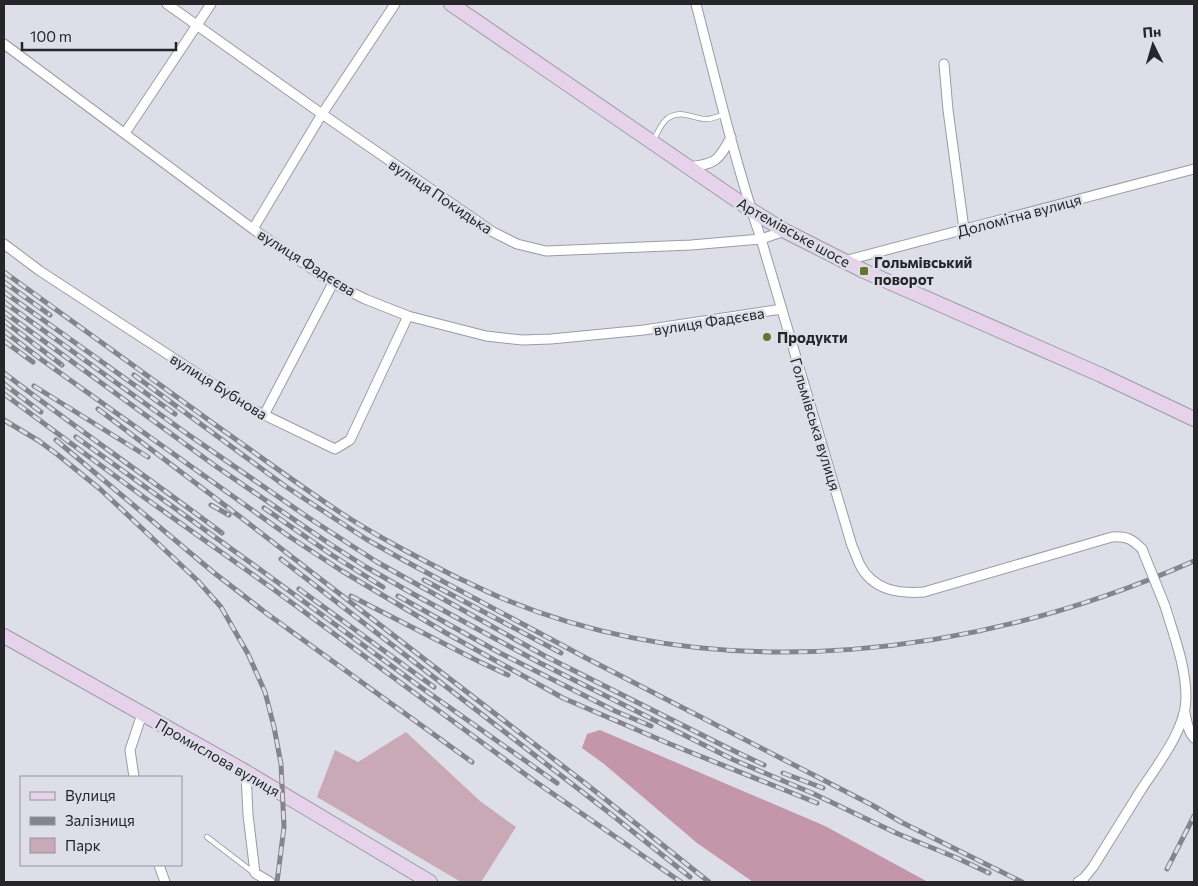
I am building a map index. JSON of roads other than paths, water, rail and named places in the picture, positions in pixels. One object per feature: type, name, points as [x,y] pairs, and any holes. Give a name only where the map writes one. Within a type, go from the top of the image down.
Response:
[{"type":"main road","name":"Артемівське шосе","points":[[451,4],[751,210],[785,230],[844,261],[1101,375],[1194,419]]},
{"type":"main road","name":"Промислова вулиця","points":[[4,636],[246,772],[430,882]]},
{"type":"street","name":"вулиця Покидька","points":[[167,4],[493,232],[516,244],[546,251],[691,246],[761,239],[785,230]]},
{"type":"street","points":[[125,133],[211,4]]},
{"type":"street","points":[[253,229],[322,114],[395,4]]},
{"type":"street","name":"Гольмівська вулиця","points":[[696,4],[751,210],[852,546],[860,566],[871,580],[879,586],[908,594],[924,592],[1112,537],[1122,536],[1133,540],[1142,549],[1165,606],[1184,669],[1186,700],[1184,709]]},
{"type":"street","name":"вулиця Фадєєва","points":[[4,44],[253,229],[333,283],[408,316],[486,336],[522,340],[644,330],[782,309]]},
{"type":"street","points":[[944,64],[948,110],[964,230]]},
{"type":"street","points":[[688,167],[704,165],[716,160],[731,137]]},
{"type":"street","name":"Доломітна вулиця","points":[[844,261],[1194,169]]},
{"type":"street","name":"вулиця Бубнова","points":[[4,244],[56,281],[250,408],[334,449],[350,440],[408,316]]},
{"type":"street","points":[[264,415],[333,283]]},
{"type":"street","points":[[1184,709],[1194,738]]},
{"type":"street","points":[[1078,882],[1093,867],[1163,755],[1177,732],[1184,709]]},
{"type":"street","points":[[134,776],[130,750],[142,714]]},
{"type":"street","points":[[246,772],[254,873],[270,882]]},
{"type":"street","points":[[159,866],[165,882]]},
{"type":"lane","points":[[652,142],[668,118],[683,114],[701,119],[709,119],[725,114]]},
{"type":"lane","points":[[208,837],[254,873]]},
{"type":"railway","points":[[4,272],[263,459],[355,522],[383,539],[492,594],[588,627],[675,645],[763,652],[852,649],[940,638],[1027,619],[1112,593],[1194,561]]},
{"type":"railway","points":[[4,282],[50,315]]},
{"type":"railway","points":[[4,292],[175,414]]},
{"type":"railway","points":[[4,302],[186,433],[309,518],[377,562],[545,656],[764,765]]},
{"type":"railway","points":[[4,312],[214,465],[330,544],[415,595],[540,663],[734,760],[989,873]]},
{"type":"railway","points":[[4,321],[62,365]]},
{"type":"railway","points":[[4,331],[290,537],[342,571],[446,633],[563,698],[670,744],[817,803]]},
{"type":"railway","points":[[4,341],[33,362]]},
{"type":"railway","points":[[4,373],[222,533]]},
{"type":"railway","points":[[134,375],[285,486],[366,539],[586,658],[872,805],[901,822],[1022,882]]},
{"type":"railway","points":[[4,384],[41,412]]},
{"type":"railway","points":[[34,386],[148,457]]},
{"type":"railway","points":[[4,394],[533,780],[681,882]]},
{"type":"railway","points":[[98,409],[590,787],[709,882]]},
{"type":"railway","points":[[4,420],[39,441],[100,489],[198,581],[221,607],[248,654],[265,692],[274,727],[281,764],[284,827],[277,882]]},
{"type":"railway","points":[[76,437],[419,686],[557,783]]},
{"type":"railway","points":[[56,440],[213,572],[266,613],[472,762]]},
{"type":"railway","points":[[211,505],[229,515]]},
{"type":"railway","points":[[264,508],[332,555],[383,587]]},
{"type":"railway","points":[[281,559],[690,877]]},
{"type":"railway","points":[[424,580],[561,653]]},
{"type":"railway","points":[[299,589],[434,687]]},
{"type":"railway","points":[[351,596],[508,675]]},
{"type":"railway","points":[[398,596],[500,653],[615,711],[651,726]]},
{"type":"railway","points":[[783,773],[823,788]]},
{"type":"railway","points":[[1167,869],[1194,816]]},
{"type":"place","name":"Гольмівський поворот","points":[[864,271]]},
{"type":"place","name":"Продукти","points":[[767,337]]}]
